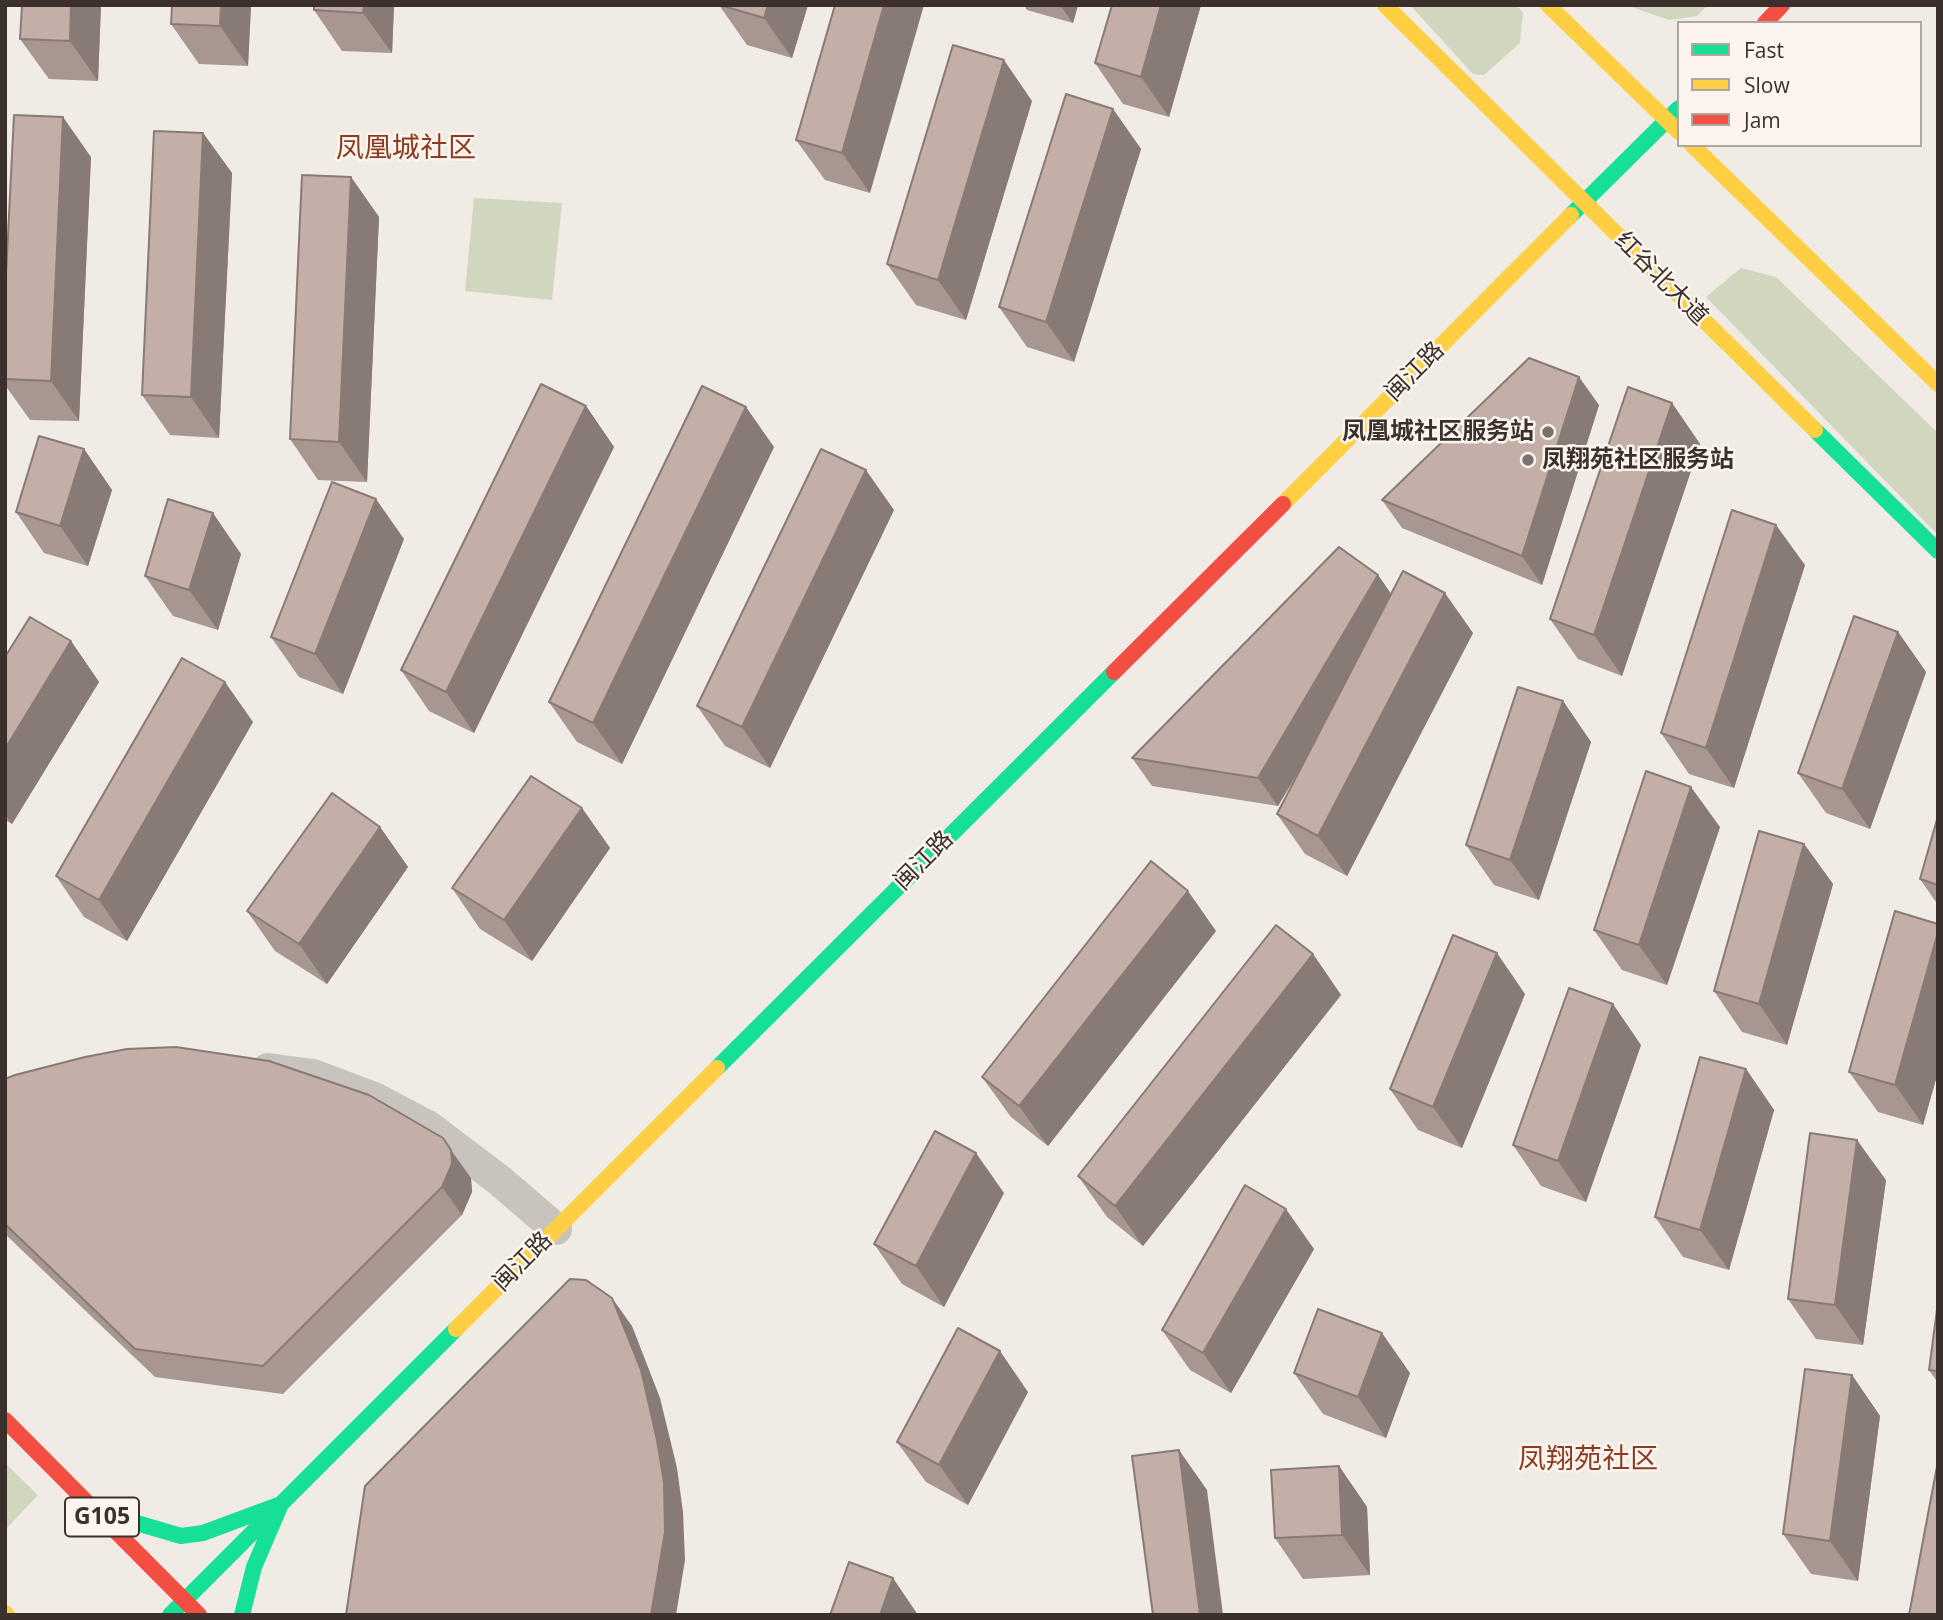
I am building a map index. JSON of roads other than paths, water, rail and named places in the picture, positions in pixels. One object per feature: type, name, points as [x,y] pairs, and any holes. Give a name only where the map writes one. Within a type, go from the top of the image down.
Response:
[{"type":"main road","name":"红谷北大道","points":[[1385,5],[1938,551]]},
{"type":"main road","points":[[1548,5],[1677,130]]},
{"type":"main road","points":[[1767,21],[1782,5]]},
{"type":"main road","name":"闽江路","points":[[170,1615],[1677,110]]},
{"type":"main road","points":[[1694,147],[1938,384]]},
{"type":"main road","name":"G105","points":[[5,1420],[199,1615]]},
{"type":"main road","points":[[96,1511],[181,1536],[203,1533],[281,1504]]},
{"type":"main road","points":[[242,1615],[254,1567],[281,1504]]},
{"type":"street","points":[[237,1065],[313,1075],[385,1104],[429,1127],[499,1180],[556,1229]]},
{"type":"place","name":"凤凰城社区服务站","points":[[1548,432]]},
{"type":"place","name":"凤翔苑社区服务站","points":[[1528,460]]},
{"type":"district","name":"凤凰城社区","points":[[406,149]]},
{"type":"district","name":"凤翔苑社区","points":[[1588,1460]]}]
